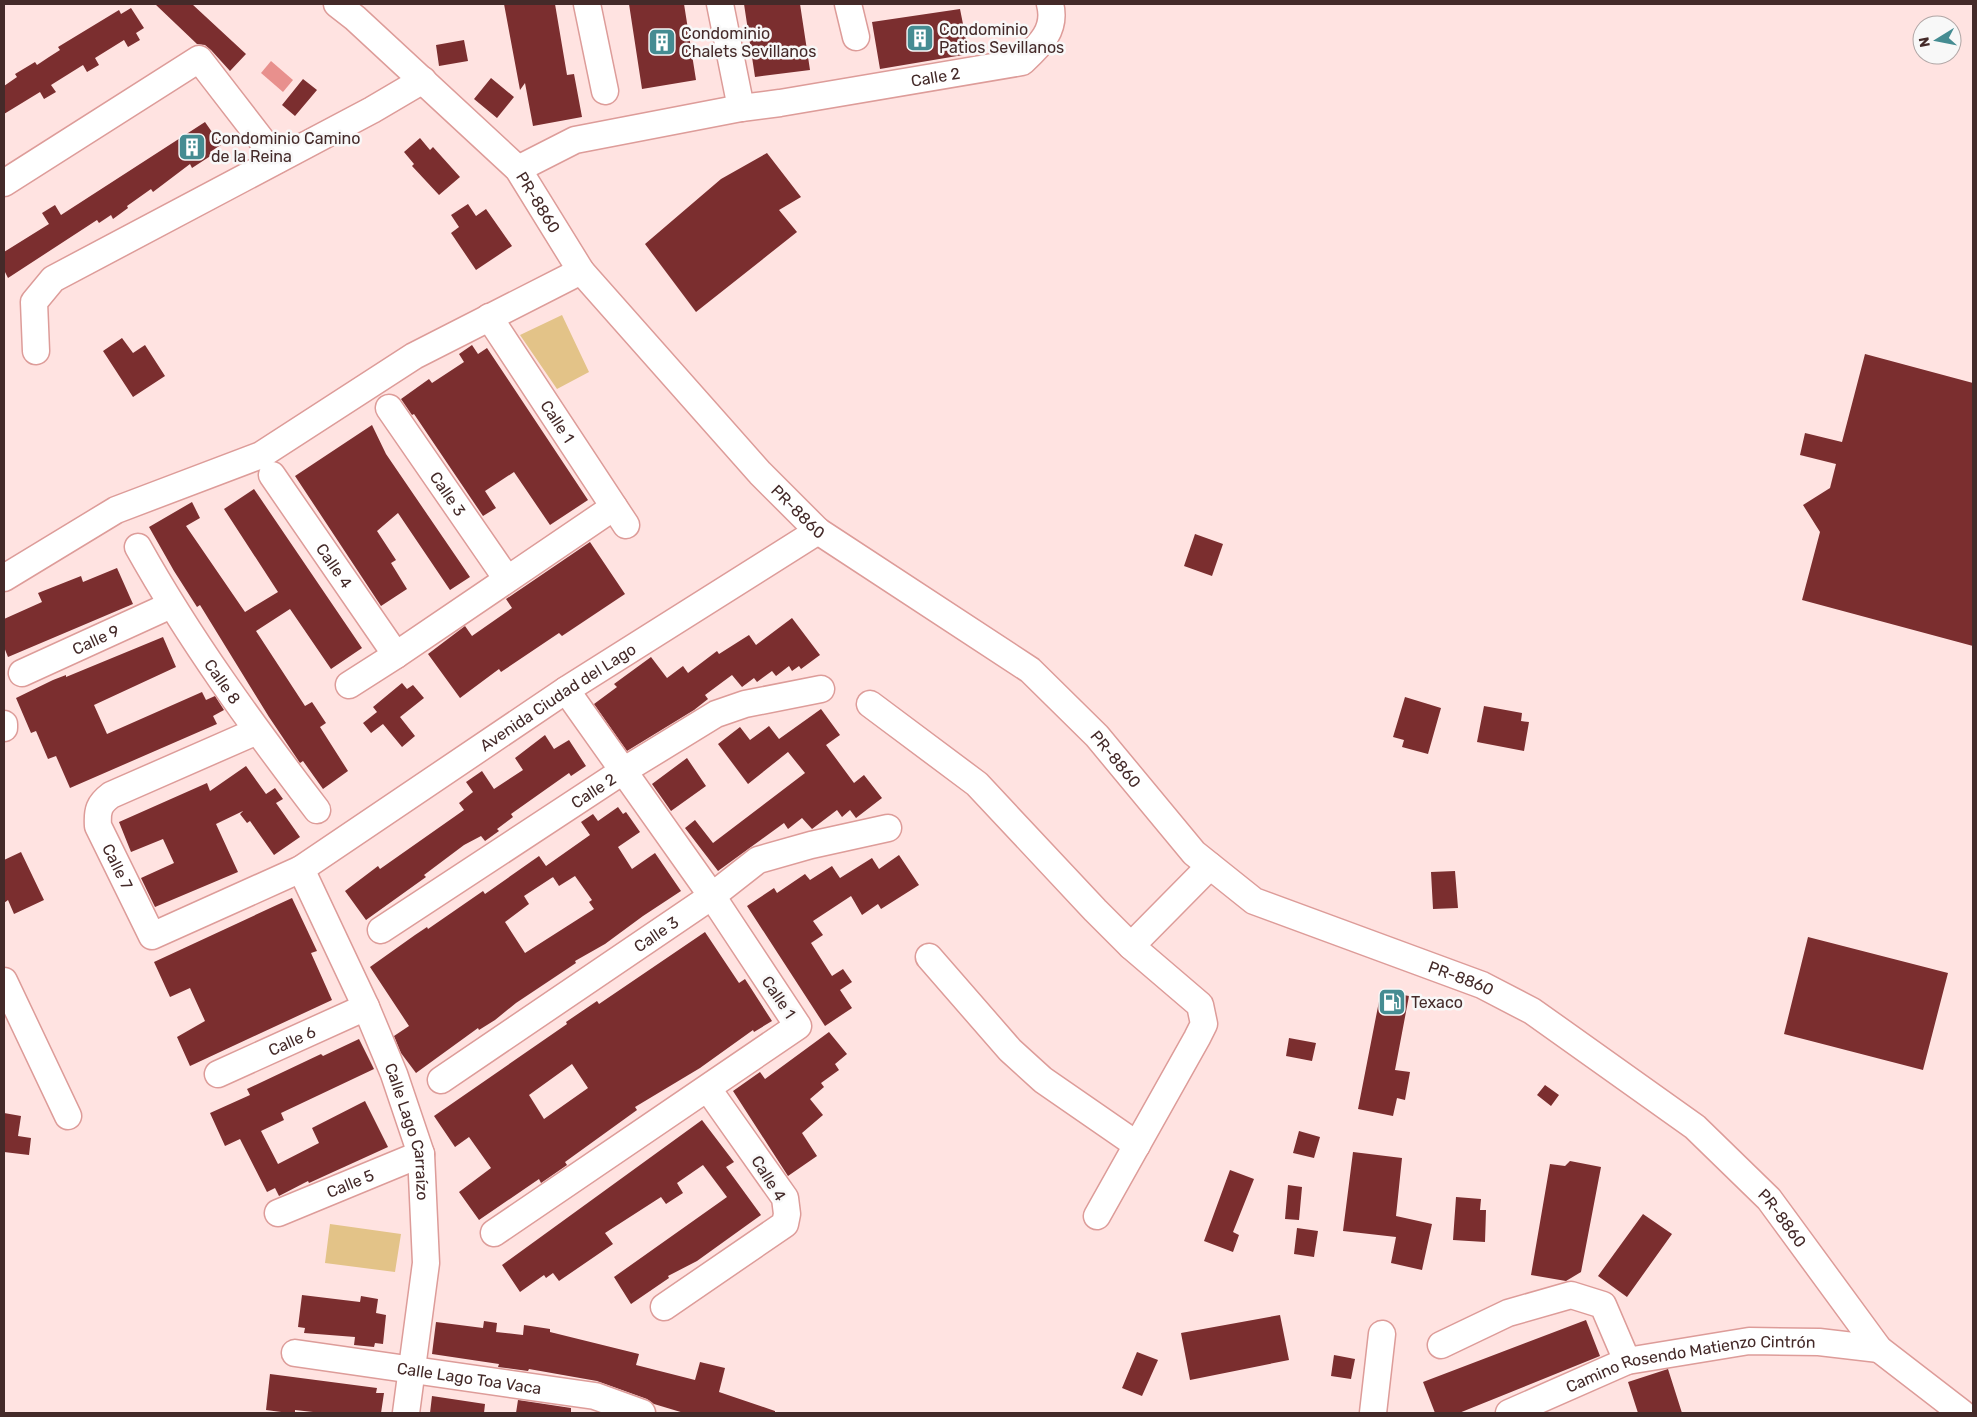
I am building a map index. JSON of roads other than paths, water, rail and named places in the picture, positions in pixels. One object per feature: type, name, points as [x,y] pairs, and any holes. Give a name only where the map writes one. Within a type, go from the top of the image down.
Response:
[{"type":"street","name":"PR-8860","points":[[337,4],[423,80],[518,169],[581,271],[760,473],[818,531],[1030,670],[1096,736],[1194,853],[1254,901],[1482,985],[1532,1011],[1691,1124],[1769,1199],[1879,1349],[1962,1413]]},
{"type":"street","points":[[587,4],[605,91]]},
{"type":"street","points":[[720,4],[741,108]]},
{"type":"street","points":[[848,4],[856,36]]},
{"type":"street","name":"Calle 2","points":[[518,169],[575,140],[741,108],[1022,62],[1045,40],[1052,12],[1050,4]]},
{"type":"street","points":[[4,183],[199,59],[278,160]]},
{"type":"street","points":[[36,351],[34,302],[53,279],[278,160],[423,80]]},
{"type":"street","points":[[4,578],[116,510],[260,455],[414,356],[581,271]]},
{"type":"street","name":"Calle 1","points":[[489,317],[620,516],[507,578]]},
{"type":"street","name":"Calle 3","points":[[389,408],[507,578]]},
{"type":"street","name":"Calle 4","points":[[272,475],[396,655]]},
{"type":"street","name":"Avenida Ciudad del Lago","points":[[301,869],[566,690],[818,531]]},
{"type":"street","name":"Calle 8","points":[[138,547],[171,605],[256,731],[317,810]]},
{"type":"street","points":[[349,685],[396,655],[507,578]]},
{"type":"street","name":"Calle 9","points":[[22,672],[171,605]]},
{"type":"street","name":"Calle 2","points":[[381,930],[623,771],[716,714],[745,704],[821,689]]},
{"type":"street","name":"Calle 1","points":[[494,1233],[798,1026],[712,896],[566,690]]},
{"type":"street","points":[[870,704],[977,784],[1131,946],[1200,1005],[1204,1024],[1097,1216]]},
{"type":"street","name":"Calle 7","points":[[256,731],[111,795],[100,803],[97,812],[98,826],[152,936],[301,869]]},
{"type":"street","name":"Calle 3","points":[[442,1080],[712,896],[758,860],[811,845],[888,828]]},
{"type":"street","points":[[1131,946],[1210,866]]},
{"type":"street","name":"Calle Lago Carraízo","points":[[301,869],[366,1007],[394,1074],[421,1154],[426,1263],[406,1413]]},
{"type":"street","points":[[929,957],[1010,1050],[1043,1080],[1137,1145]]},
{"type":"street","points":[[4,981],[68,1116]]},
{"type":"street","name":"Calle 6","points":[[218,1074],[366,1007]]},
{"type":"street","name":"Calle 4","points":[[664,1307],[785,1224],[787,1214],[785,1198],[708,1089]]},
{"type":"street","name":"Calle 5","points":[[278,1213],[421,1154]]},
{"type":"street","points":[[1441,1345],[1508,1313],[1571,1295],[1603,1305],[1627,1361]]},
{"type":"street","points":[[1372,1413],[1382,1334]]},
{"type":"street","name":"Camino Rosendo Matienzo Cintrón","points":[[1509,1413],[1627,1361],[1749,1341],[1819,1342],[1879,1349]]},
{"type":"street","name":"Calle Lago Toa Vaca","points":[[295,1353],[595,1396],[642,1413]]},
{"type":"place","name":"Condominio Patios Sevillanos","points":[[920,38]]},
{"type":"place","name":"Condominio Chalets Sevillanos","points":[[662,42]]},
{"type":"place","name":"Condominio Camino de la Reina","points":[[192,147]]},
{"type":"place","name":"Texaco","points":[[1392,1002]]}]
